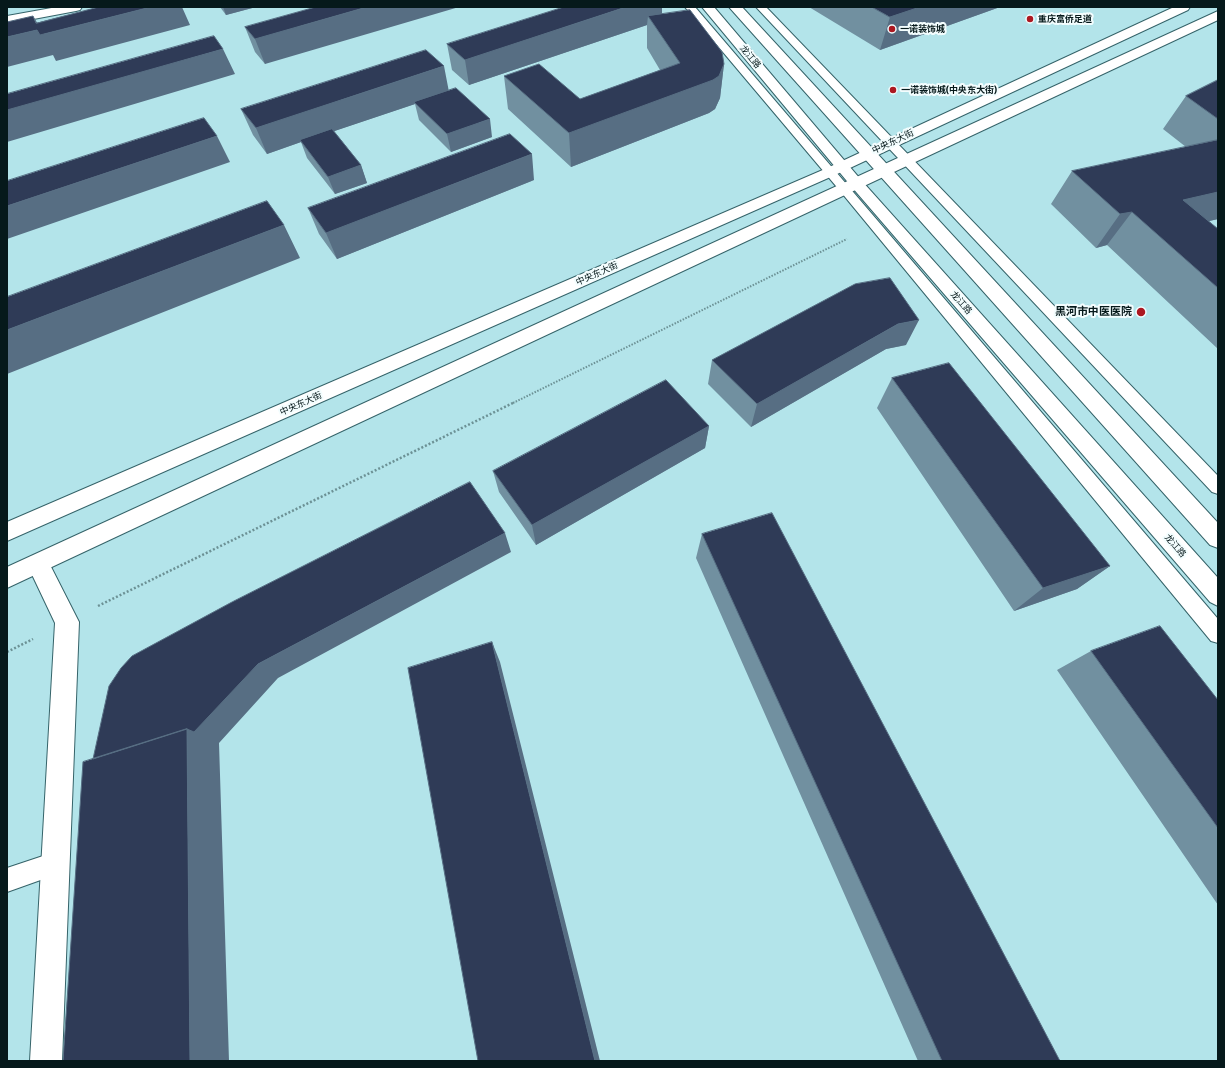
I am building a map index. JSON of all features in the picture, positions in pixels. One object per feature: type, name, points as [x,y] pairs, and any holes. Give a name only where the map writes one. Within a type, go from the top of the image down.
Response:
[{"type":"main road","points":[[7,20],[76,7]]},
{"type":"main road","name":"龙江路","points":[[708,7],[850,186],[1218,595]]},
{"type":"main road","points":[[736,7],[1218,538]]},
{"type":"main road","name":"中央东大街","points":[[7,532],[836,169],[889,143],[1184,7]]},
{"type":"main road","points":[[7,578],[1218,15]]},
{"type":"main road","points":[[38,564],[67,622],[46,1061]]},
{"type":"lane","points":[[690,7],[836,169]]},
{"type":"lane","points":[[761,7],[1218,487]]},
{"type":"lane","points":[[850,186],[1218,634]]},
{"type":"lane","points":[[7,880],[55,864]]},
{"type":"path","points":[[98,606],[846,239]]},
{"type":"path","points":[[7,652],[34,639]]},
{"type":"building","points":[[99,7],[151,7],[40,35],[37,30],[7,37],[7,22],[33,16],[36,23]]},
{"type":"building","points":[[316,7],[367,7],[255,39],[245,27]]},
{"type":"building","points":[[564,7],[626,7],[465,60],[447,44]]},
{"type":"building","points":[[872,7],[920,7],[890,17]]},
{"type":"building","points":[[690,10],[722,52],[724,64],[719,76],[713,80],[569,133],[504,76],[539,64],[580,99],[680,63],[648,16]]},
{"type":"building","points":[[214,36],[223,49],[7,110],[7,94]]},
{"type":"building","points":[[426,50],[444,66],[256,128],[241,109]]},
{"type":"building","points":[[1218,80],[1218,119],[1186,96]]},
{"type":"building","points":[[456,88],[490,119],[447,134],[414,102]]},
{"type":"building","points":[[204,118],[217,136],[7,206],[7,181]]},
{"type":"building","points":[[332,129],[361,165],[328,177],[300,140]]},
{"type":"building","points":[[510,134],[532,154],[326,233],[308,208]]},
{"type":"building","points":[[1218,140],[1218,192],[1183,200],[1218,229],[1218,288],[1132,212],[1120,214],[1072,171]]},
{"type":"building","points":[[267,201],[284,225],[7,330],[7,297]]},
{"type":"building","points":[[890,278],[919,320],[898,324],[757,404],[712,360],[855,284]]},
{"type":"building","points":[[949,363],[1110,566],[1043,588],[892,378]]},
{"type":"building","points":[[666,380],[709,426],[532,525],[493,471]]},
{"type":"building","points":[[470,482],[505,533],[258,664],[194,732],[187,729],[93,759],[109,686],[121,668],[132,656],[232,602]]},
{"type":"building","points":[[772,513],[1060,1061],[942,1061],[702,534]]},
{"type":"building","points":[[1160,626],[1218,700],[1218,828],[1091,651]]},
{"type":"building","points":[[492,642],[595,1061],[478,1061],[408,668]]},
{"type":"building","points":[[187,729],[190,1061],[63,1061],[83,762]]},
{"type":"place","name":"重庆富侨足道","points":[[1030,19]]},
{"type":"place","name":"一诺装饰城","points":[[892,29]]},
{"type":"place","name":"一诺装饰城(中央东大街)","points":[[893,90]]},
{"type":"place","name":"黑河市中医医院","points":[[1141,312]]}]
